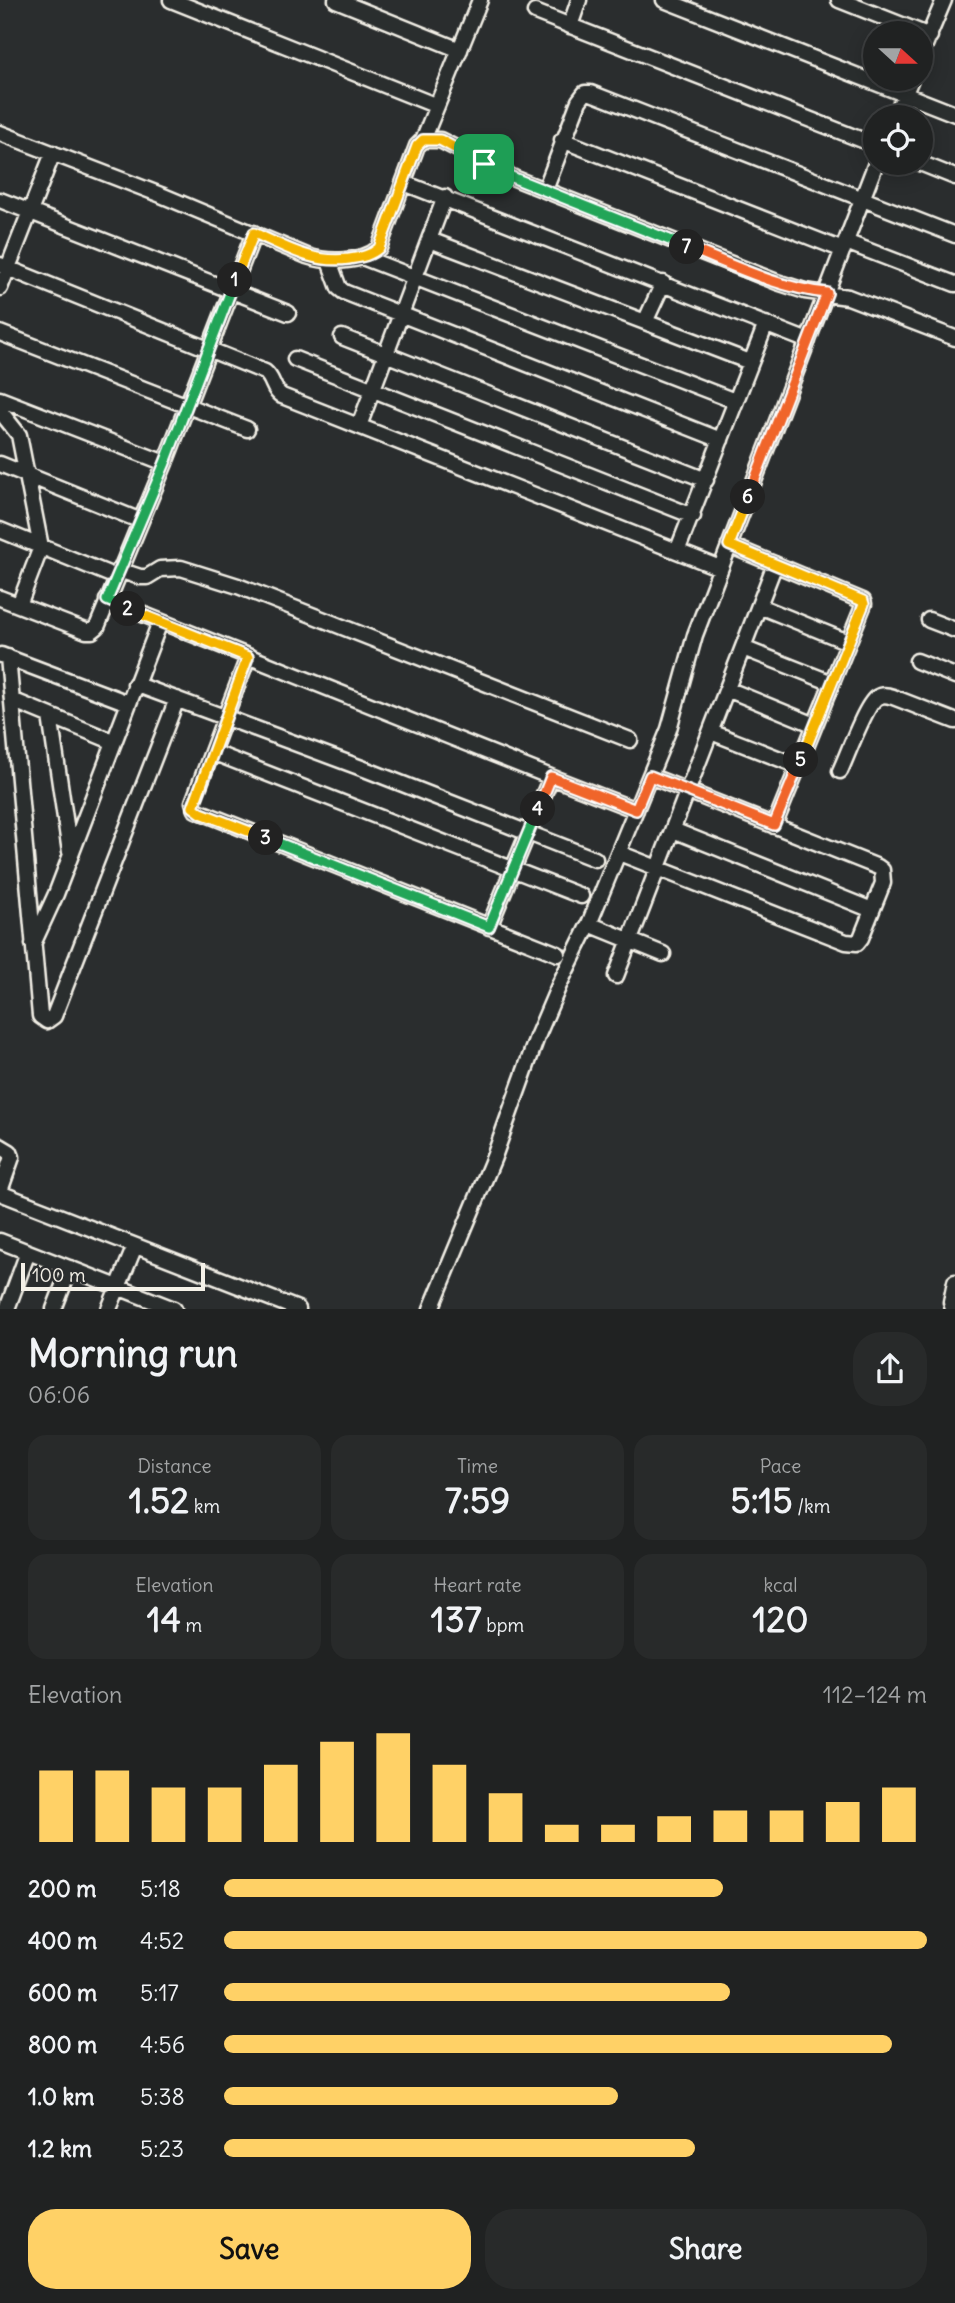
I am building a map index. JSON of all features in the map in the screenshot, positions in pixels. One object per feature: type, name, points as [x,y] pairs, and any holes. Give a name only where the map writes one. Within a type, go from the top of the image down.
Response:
[{"type":"street","points":[[172,0],[437,106]]},
{"type":"street","points":[[336,0],[460,50]]},
{"type":"street","points":[[0,133],[307,256],[329,261],[362,257],[379,248],[417,146],[423,140],[480,0]]},
{"type":"street","points":[[570,26],[579,0]]},
{"type":"street","points":[[664,0],[955,114]]},
{"type":"street","points":[[839,0],[892,21]]},
{"type":"street","points":[[933,28],[944,0]]},
{"type":"street","points":[[535,12],[863,140]]},
{"type":"street","points":[[900,105],[906,91]]},
{"type":"street","points":[[545,190],[581,96],[591,93],[955,235]]},
{"type":"street","points":[[423,140],[440,140],[514,178],[777,282],[873,306],[955,338]]},
{"type":"street","points":[[562,141],[844,246],[955,284]]},
{"type":"street","points":[[0,288],[4,267],[30,213],[53,153]]},
{"type":"street","points":[[933,168],[955,177]]},
{"type":"street","points":[[430,1309],[494,1157],[537,1037],[589,924],[669,729],[685,663],[871,175]]},
{"type":"street","points":[[404,183],[808,341]]},
{"type":"street","points":[[359,426],[445,197]]},
{"type":"street","points":[[0,200],[288,313]]},
{"type":"street","points":[[0,598],[86,631],[97,627],[165,463],[254,233]]},
{"type":"street","points":[[430,240],[750,362]]},
{"type":"street","points":[[362,257],[735,401]]},
{"type":"street","points":[[329,261],[339,288],[401,315],[721,440]]},
{"type":"street","points":[[4,267],[265,372],[270,376],[276,392],[282,396],[720,568]]},
{"type":"street","points":[[645,321],[663,283]]},
{"type":"street","points":[[678,550],[766,324]]},
{"type":"street","points":[[0,333],[247,429]]},
{"type":"street","points":[[342,337],[706,480]]},
{"type":"street","points":[[295,359],[692,516]]},
{"type":"street","points":[[0,399],[165,463]]},
{"type":"street","points":[[0,411],[19,435],[41,547],[19,605]]},
{"type":"street","points":[[0,464],[141,521]]},
{"type":"street","points":[[0,530],[118,573],[147,577],[160,569],[170,567],[202,574],[630,740]]},
{"type":"street","points":[[729,545],[863,601],[864,604],[774,825]]},
{"type":"street","points":[[616,976],[775,564]]},
{"type":"street","points":[[107,600],[636,810]]},
{"type":"street","points":[[759,606],[848,642]]},
{"type":"street","points":[[929,620],[955,630]]},
{"type":"street","points":[[33,945],[56,894],[160,622]]},
{"type":"street","points":[[743,648],[832,683]]},
{"type":"street","points":[[4,656],[12,700],[40,1016],[47,1021],[54,1016],[177,699]]},
{"type":"street","points":[[4,656],[128,703]]},
{"type":"street","points":[[248,657],[193,802],[196,810],[558,954]]},
{"type":"street","points":[[917,661],[955,676]]},
{"type":"street","points":[[135,684],[595,859]]},
{"type":"street","points":[[727,689],[815,725]]},
{"type":"street","points":[[840,771],[867,712],[877,697],[893,697],[955,721]]},
{"type":"street","points":[[12,700],[114,742]]},
{"type":"street","points":[[50,716],[71,854]]},
{"type":"street","points":[[711,732],[798,766]]},
{"type":"street","points":[[212,752],[581,896]]},
{"type":"street","points":[[619,853],[852,943],[857,943],[861,938],[883,883],[882,870],[650,776]]},
{"type":"street","points":[[489,927],[551,777]]},
{"type":"street","points":[[673,830],[872,910]]},
{"type":"street","points":[[589,924],[663,954]]},
{"type":"street","points":[[0,1146],[10,1152],[12,1157],[0,1192],[298,1309]]},
{"type":"street","points":[[0,1241],[174,1309]]},
{"type":"street","points":[[109,1309],[135,1246]]},
{"type":"street","points":[[7,1309],[28,1252]]},
{"type":"street","points":[[54,1309],[70,1268]]},
{"type":"street","points":[[953,1309],[951,1302],[955,1282]]},
{"type":"route","points":[[423,140],[440,140],[484,164],[777,282],[827,293],[729,545],[859,598],[864,604],[774,825],[650,776],[636,810],[551,777],[489,927],[196,810],[193,802],[248,657],[107,600],[165,463],[254,233],[318,260],[329,261],[372,254],[379,248],[417,146],[423,140]]}]
